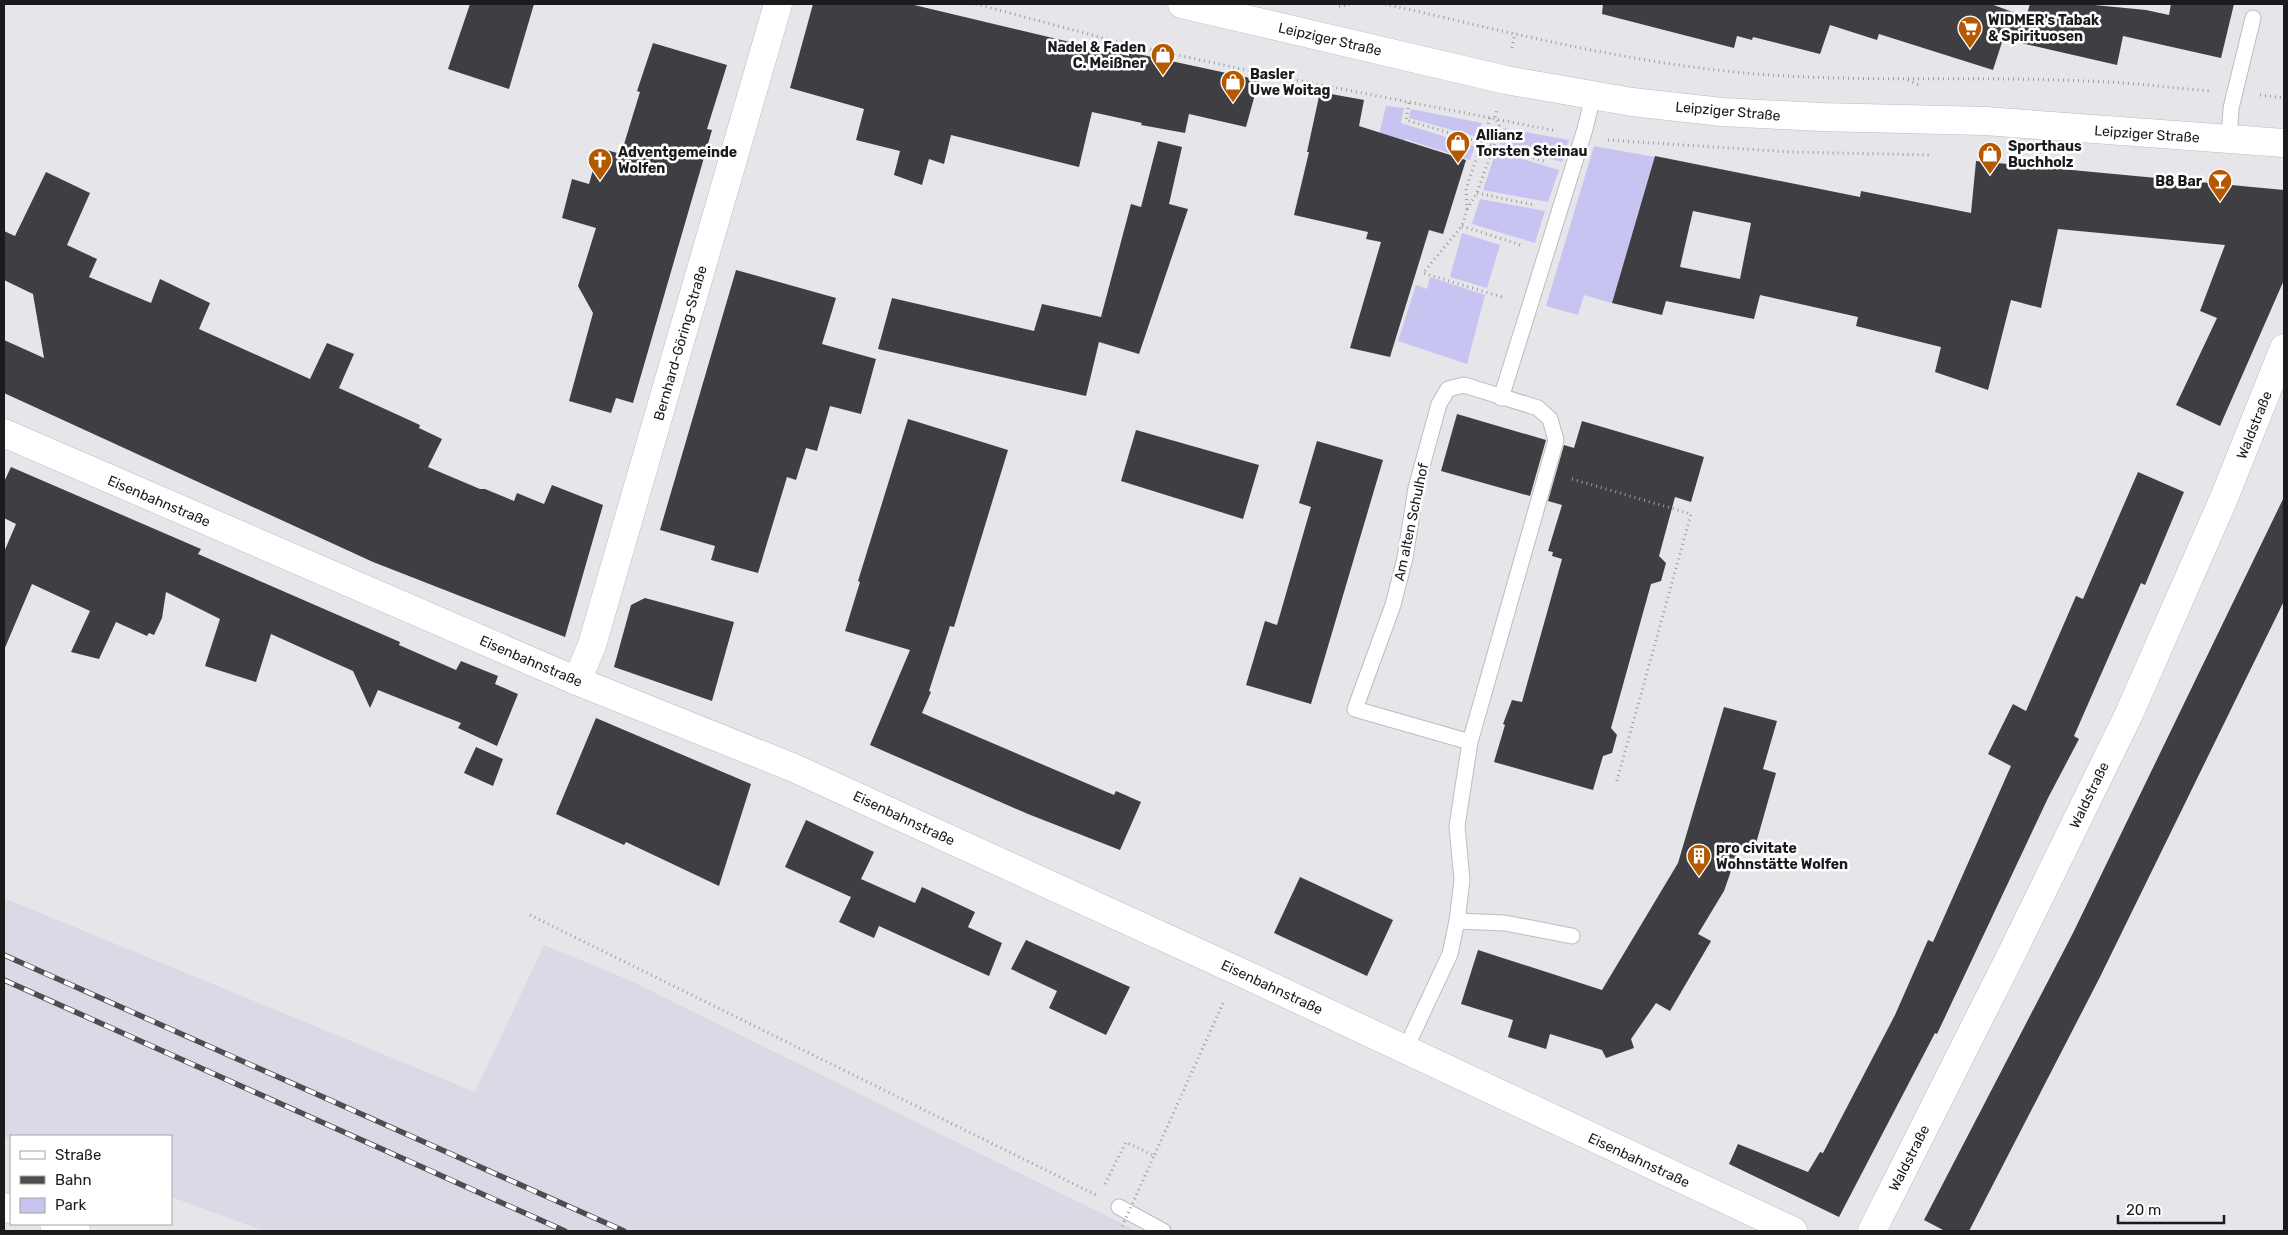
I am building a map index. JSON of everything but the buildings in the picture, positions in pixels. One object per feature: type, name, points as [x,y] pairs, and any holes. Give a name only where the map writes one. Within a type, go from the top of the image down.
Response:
[{"type":"street","name":"Bernhard-Göring-Straße","points":[[577,681],[592,645],[778,4]]},
{"type":"street","name":"Leipziger Straße","points":[[1182,4],[1213,8],[1506,80],[1593,96],[1722,112],[1822,117],[1985,121],[2284,143]]},
{"type":"street","name":"Waldstraße","points":[[1876,1230],[2129,714],[2224,498],[2284,348]]},
{"type":"street","name":"Eisenbahnstraße","points":[[4,433],[577,681],[794,768],[1238,971],[1793,1231]]},
{"type":"street","points":[[57,1225],[76,1231]]},
{"type":"lane","points":[[2229,140],[2234,92],[2253,18]]},
{"type":"lane","points":[[1501,398],[1585,129],[1593,96]]},
{"type":"lane","name":"Am alten Schulhof","points":[[1405,1050],[1450,954],[1457,921],[1462,880],[1457,826],[1470,742],[1556,440],[1550,419],[1538,408],[1464,385],[1448,389],[1439,404],[1416,488],[1405,558],[1393,606],[1355,709],[1470,742]]},
{"type":"lane","points":[[1457,921],[1505,923],[1572,936]]},
{"type":"lane","points":[[1119,1206],[1163,1231]]},
{"type":"path","points":[[1384,4],[1515,34],[1709,69],[1799,76],[1908,80],[2084,81],[2234,92],[2284,98]]},
{"type":"path","points":[[1409,103],[1406,120],[1556,165]]},
{"type":"path","points":[[1467,209],[1466,189],[1490,118]]},
{"type":"path","points":[[1482,179],[1477,193],[1467,209],[1462,226],[1423,272],[1530,306]]},
{"type":"path","points":[[1477,193],[1559,210]]},
{"type":"path","points":[[1462,226],[1546,252]]},
{"type":"path","points":[[1548,472],[1691,514],[1616,784]]},
{"type":"path","points":[[530,915],[1119,1206]]},
{"type":"path","points":[[1120,1231],[1238,971]]},
{"type":"path","points":[[1099,1197],[1126,1142],[1154,1156]]},
{"type":"shaded area","points":[[4,898],[475,1092],[544,945],[629,980],[1137,1231],[264,1231],[172,1197],[172,1135],[10,1135],[10,1139],[4,1136]]},
{"type":"green space","points":[[1386,106],[1404,108],[1401,123],[1475,146],[1470,160],[1405,139],[1381,211],[1362,205]]},
{"type":"green space","points":[[1411,109],[1482,123],[1477,137],[1409,118]]},
{"type":"green space","points":[[1503,128],[1569,140],[1562,162],[1499,144]]},
{"type":"green space","points":[[1594,146],[1655,157],[1612,303],[1584,295],[1578,315],[1546,306]]},
{"type":"green space","points":[[1496,151],[1559,170],[1548,202],[1483,190]]},
{"type":"green space","points":[[1480,199],[1545,211],[1535,243],[1472,224]]},
{"type":"green space","points":[[1462,233],[1500,245],[1487,288],[1450,277]]},
{"type":"green space","points":[[1430,277],[1485,295],[1467,364],[1398,341],[1416,285],[1427,289]]},
{"type":"railway","points":[[4,955],[624,1231]]},
{"type":"railway","points":[[4,980],[565,1231]]},
{"type":"place","name":"WIDMER's Tabak & Spirituosen","points":[[1970,49]]},
{"type":"place","name":"Nadel & Faden C. Meißner","points":[[1163,76]]},
{"type":"place","name":"Basler Uwe Woitag","points":[[1233,103]]},
{"type":"place","name":"Allianz Torsten Steinau","points":[[1458,164]]},
{"type":"place","name":"Sporthaus Buchholz","points":[[1990,175]]},
{"type":"place","name":"Adventgemeinde Wolfen","points":[[600,181]]},
{"type":"place","name":"B8 Bar","points":[[2220,202]]},
{"type":"place","name":"pro civitate Wohnstätte Wolfen","points":[[1699,877]]}]
